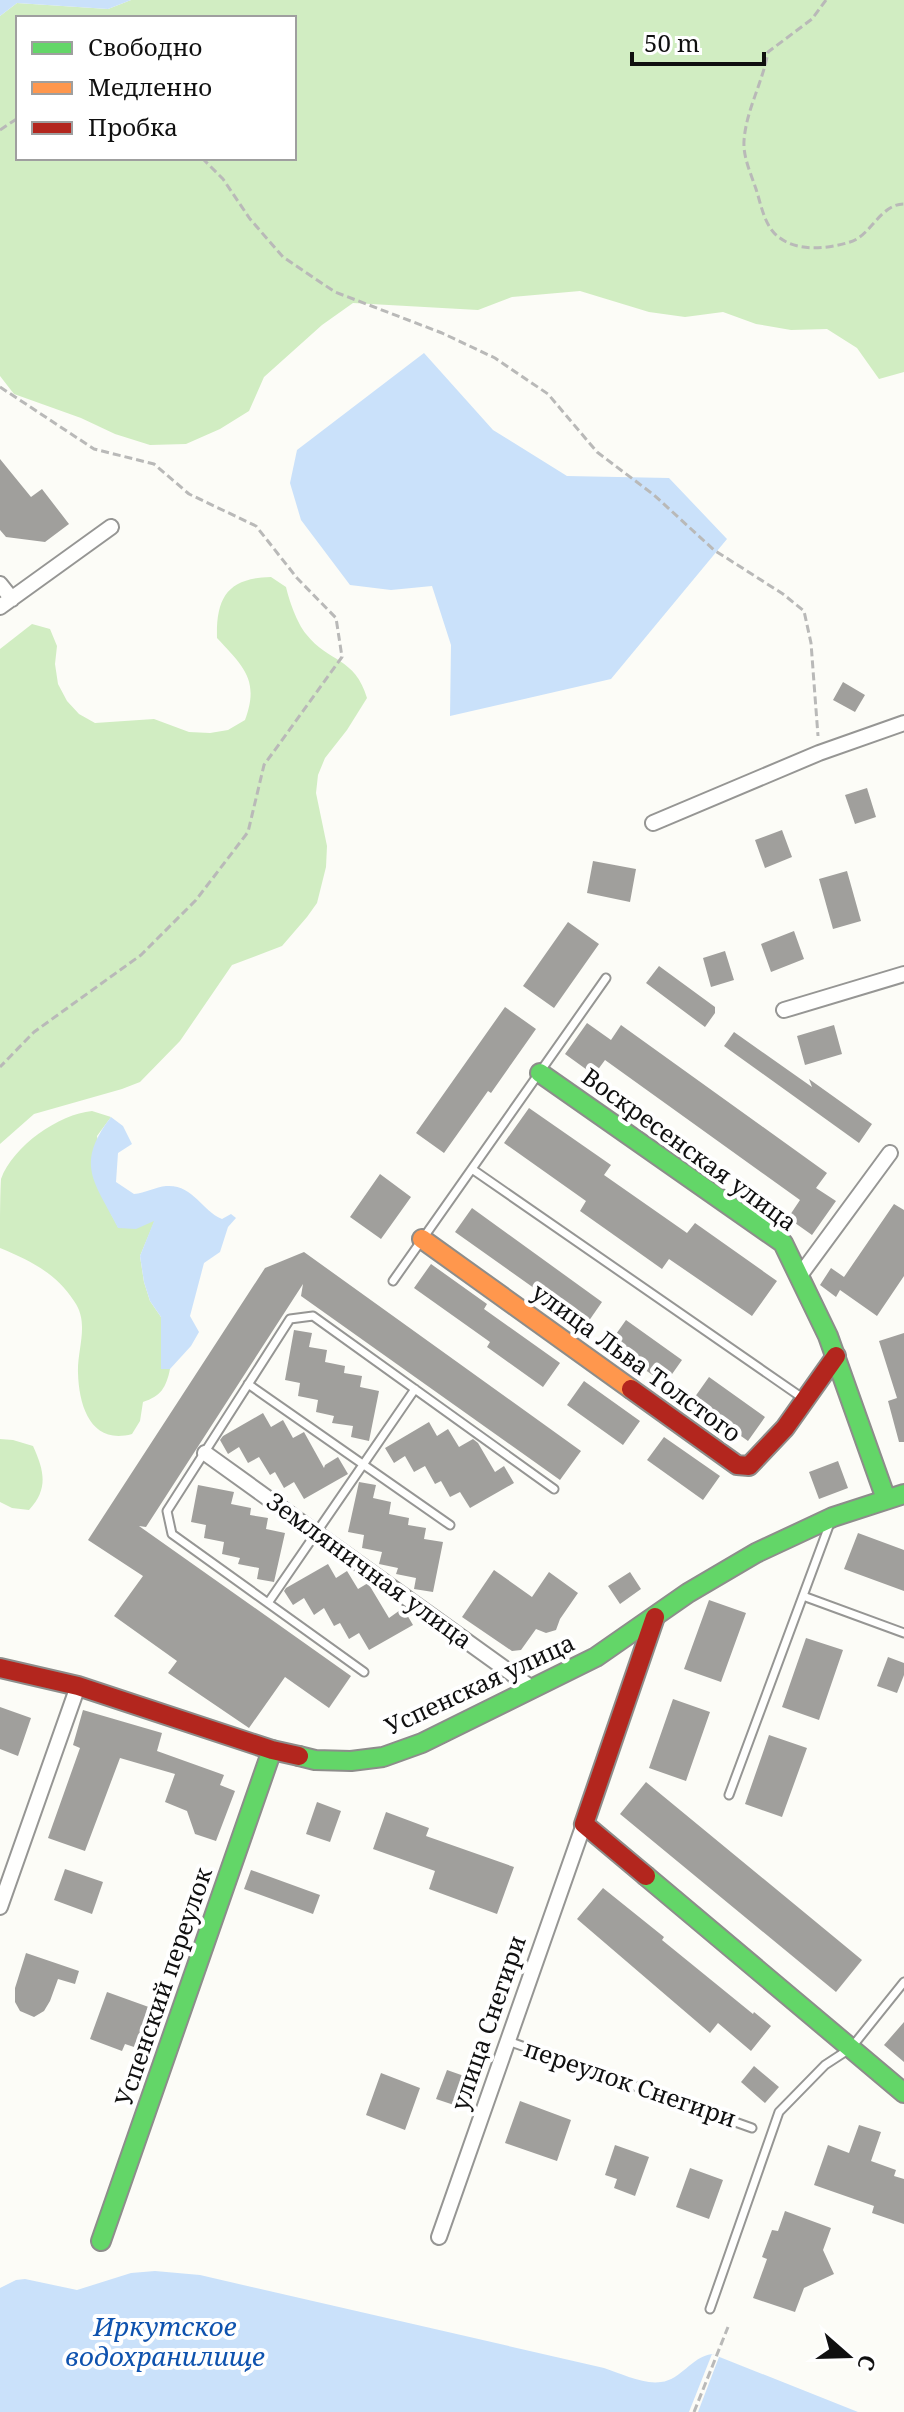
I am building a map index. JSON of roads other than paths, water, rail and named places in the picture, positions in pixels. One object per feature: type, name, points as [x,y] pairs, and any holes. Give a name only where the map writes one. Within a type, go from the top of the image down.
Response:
[{"type":"street","points":[[0,584],[6,603],[111,527]]},
{"type":"street","points":[[653,823],[819,753],[904,723]]},
{"type":"street","points":[[784,1010],[904,974]]},
{"type":"street","name":"Воскресенская улица","points":[[540,1073],[783,1243],[801,1274],[895,1496]]},
{"type":"street","points":[[801,1274],[890,1153]]},
{"type":"street","name":"улица Льва Толстого","points":[[422,1239],[737,1465],[749,1466],[759,1458],[836,1356]]},
{"type":"street","name":"Земляничная улица","points":[[205,1453],[533,1689]]},
{"type":"street","name":"Успенская улица","points":[[0,1668],[78,1686],[272,1750],[315,1760],[351,1761],[383,1757],[422,1743],[596,1657],[688,1593],[756,1553],[833,1517],[895,1496]]},
{"type":"street","name":"улица Снегири","points":[[439,2237],[655,1617]]},
{"type":"street","points":[[0,1907],[78,1686]]},
{"type":"street","name":"Успенский переулок","points":[[101,2241],[272,1750]]},
{"type":"street","points":[[584,1824],[904,2093]]},
{"type":"lane","points":[[393,1281],[606,978]]},
{"type":"lane","points":[[472,1169],[805,1400]]},
{"type":"lane","points":[[364,1672],[172,1534],[167,1511],[290,1319],[313,1316],[554,1489]]},
{"type":"lane","points":[[248,1384],[450,1525]]},
{"type":"lane","points":[[268,1603],[415,1389]]},
{"type":"lane","points":[[729,1795],[833,1517]]},
{"type":"lane","points":[[803,1596],[904,1633]]},
{"type":"lane","points":[[710,2309],[779,2112],[825,2065],[851,2048],[904,1982]]},
{"type":"lane","name":"переулок Снегири","points":[[508,2041],[752,2128]]},
{"type":"water","points":[[0,0],[131,0],[108,9],[17,3],[0,16]]},
{"type":"water","points":[[424,353],[493,430],[567,476],[669,478],[727,539],[611,679],[450,716],[451,645],[432,586],[391,590],[350,585],[301,520],[290,483],[297,450]]},
{"type":"water","points":[[111,1117],[123,1126],[132,1144],[118,1153],[116,1182],[134,1194],[175,1186],[190,1193],[222,1219],[231,1214],[236,1218],[228,1227],[220,1252],[204,1263],[190,1316],[199,1332],[170,1369],[161,1369],[161,1317],[150,1301],[140,1256],[154,1221],[136,1229],[118,1228],[92,1173],[93,1148]]},
{"type":"water","name":"Иркутское водохранилище","points":[[155,2271],[200,2275],[604,2368],[647,2382],[668,2380],[698,2359],[712,2354],[858,2412],[0,2412],[0,2288],[25,2279],[77,2290],[131,2273]]}]
